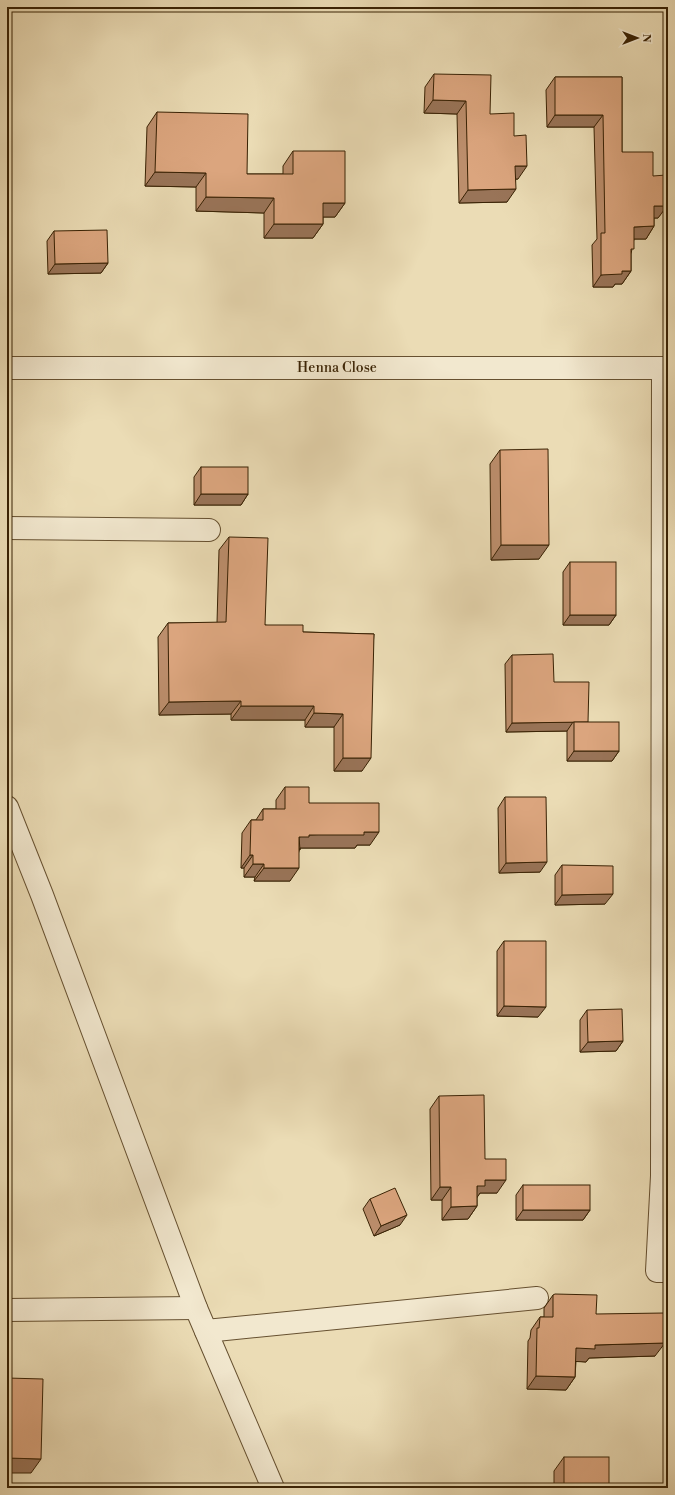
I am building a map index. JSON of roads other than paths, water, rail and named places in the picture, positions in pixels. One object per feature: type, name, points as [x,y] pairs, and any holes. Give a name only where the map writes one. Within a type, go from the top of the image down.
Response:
[{"type":"street","name":"Henna Close","points":[[7,368],[666,368]]},
{"type":"street","points":[[666,368],[662,1176],[657,1271],[668,1271]]},
{"type":"street","points":[[7,528],[209,530]]},
{"type":"street","points":[[7,807],[196,1308],[273,1488]]},
{"type":"street","points":[[206,1331],[537,1298]]},
{"type":"street","points":[[7,1310],[196,1308]]}]
